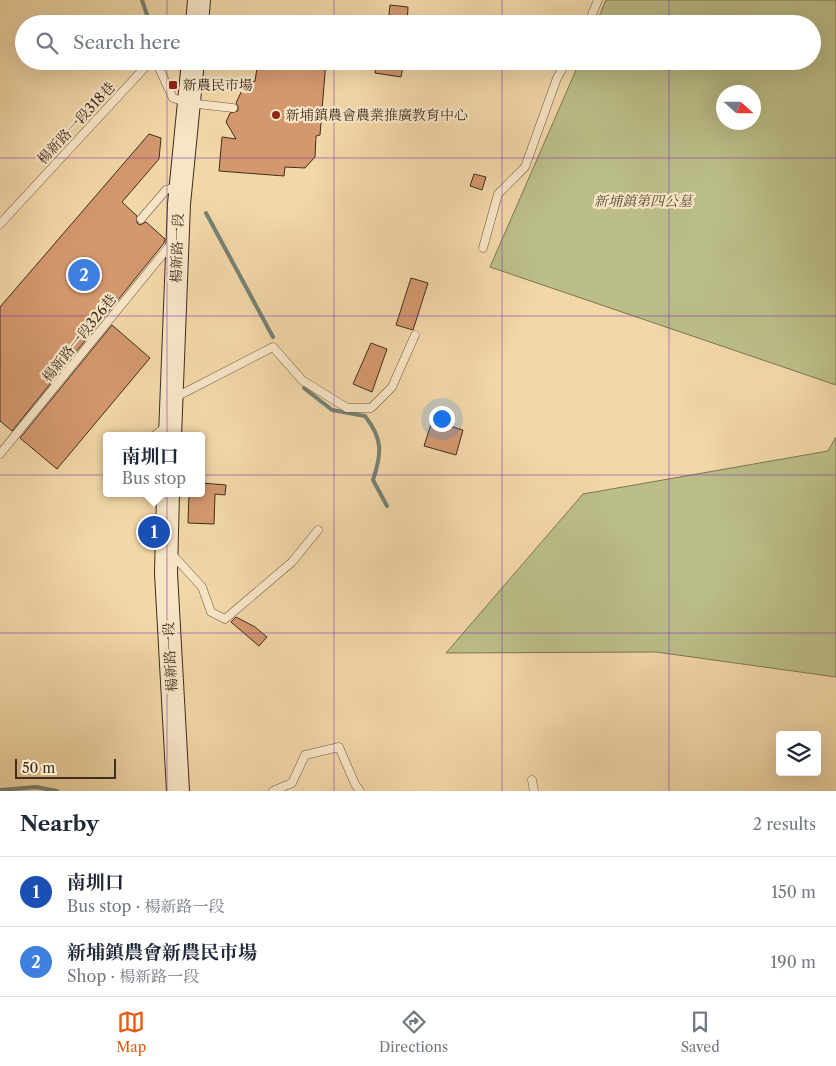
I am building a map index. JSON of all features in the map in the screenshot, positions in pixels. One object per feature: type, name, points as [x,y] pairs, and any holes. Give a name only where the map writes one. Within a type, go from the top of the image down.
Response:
[{"type":"main road","points":[[198,15],[199,0]]},
{"type":"main road","name":"楊新路一段","points":[[164,432],[172,399],[177,237],[192,70]]},
{"type":"main road","name":"楊新路一段","points":[[168,497],[166,573],[178,791]]},
{"type":"lane","points":[[592,15],[598,0]]},
{"type":"lane","name":"楊新路一段318巷","points":[[0,224],[143,70]]},
{"type":"lane","name":"楊新路一段318巷","points":[[160,70],[173,98],[189,102]]},
{"type":"lane","points":[[483,248],[498,194],[525,167],[557,78],[562,70]]},
{"type":"lane","points":[[189,102],[233,108]]},
{"type":"lane","points":[[141,219],[166,190],[181,185]]},
{"type":"lane","name":"楊新路一段326巷","points":[[0,454],[177,237]]},
{"type":"lane","points":[[172,399],[273,347],[302,380],[347,408],[371,408],[392,386],[415,335]]},
{"type":"lane","points":[[166,548],[202,588],[211,612],[225,619],[292,562],[318,530]]},
{"type":"lane","points":[[272,791],[292,783],[305,755],[340,747],[355,784],[360,791]]},
{"type":"lane","points":[[532,780],[534,791]]},
{"type":"green space","name":"新埔鎮第四公墓","points":[[606,0],[836,0],[836,385],[490,267],[576,70],[821,70],[821,15],[600,15]]},
{"type":"green space","points":[[836,437],[836,677],[656,652],[446,653],[583,494],[828,451]]},
{"type":"building","points":[[390,5],[408,7],[408,15],[389,15]]},
{"type":"building","name":"新埔鎮農會農業推廣教育中心","points":[[257,70],[325,70],[320,135],[316,136],[315,157],[305,168],[285,167],[284,176],[219,171],[222,137],[236,139],[226,122],[230,113],[238,111],[236,103],[244,86],[255,81]]},
{"type":"building","points":[[376,70],[402,70],[401,77],[375,73]]},
{"type":"building","points":[[149,134],[161,138],[159,159],[122,202],[137,216],[137,223],[140,225],[146,222],[165,239],[164,243],[12,431],[0,421],[0,307]]},
{"type":"building","points":[[474,174],[486,177],[482,190],[470,186]]},
{"type":"building","points":[[411,278],[428,283],[413,330],[396,325]]},
{"type":"building","points":[[112,325],[150,358],[57,469],[20,438]]},
{"type":"building","points":[[371,343],[387,349],[372,392],[353,384]]},
{"type":"building","points":[[432,421],[463,430],[456,455],[424,446]]},
{"type":"building","points":[[205,483],[226,485],[225,495],[215,494],[214,524],[188,523],[189,497],[205,497]]},
{"type":"building","points":[[236,617],[255,627],[267,637],[259,646],[231,622]]},
{"type":"waterway","points":[[142,0],[147,15]]},
{"type":"waterway","points":[[206,213],[273,337]]},
{"type":"waterway","points":[[304,388],[332,410],[365,416],[371,424],[379,446],[378,462],[373,480],[387,506]]},
{"type":"waterway","points":[[0,790],[36,787],[57,791]]},
{"type":"place","name":"新農民市場","points":[[173,85]]},
{"type":"place","name":"新埔鎮農會農業推廣教育中心","points":[[276,115]]},
{"type":"place","name":"新埔鎮農會新農民市場","points":[[84,275]]},
{"type":"place","name":"南圳口","points":[[154,532]]}]
